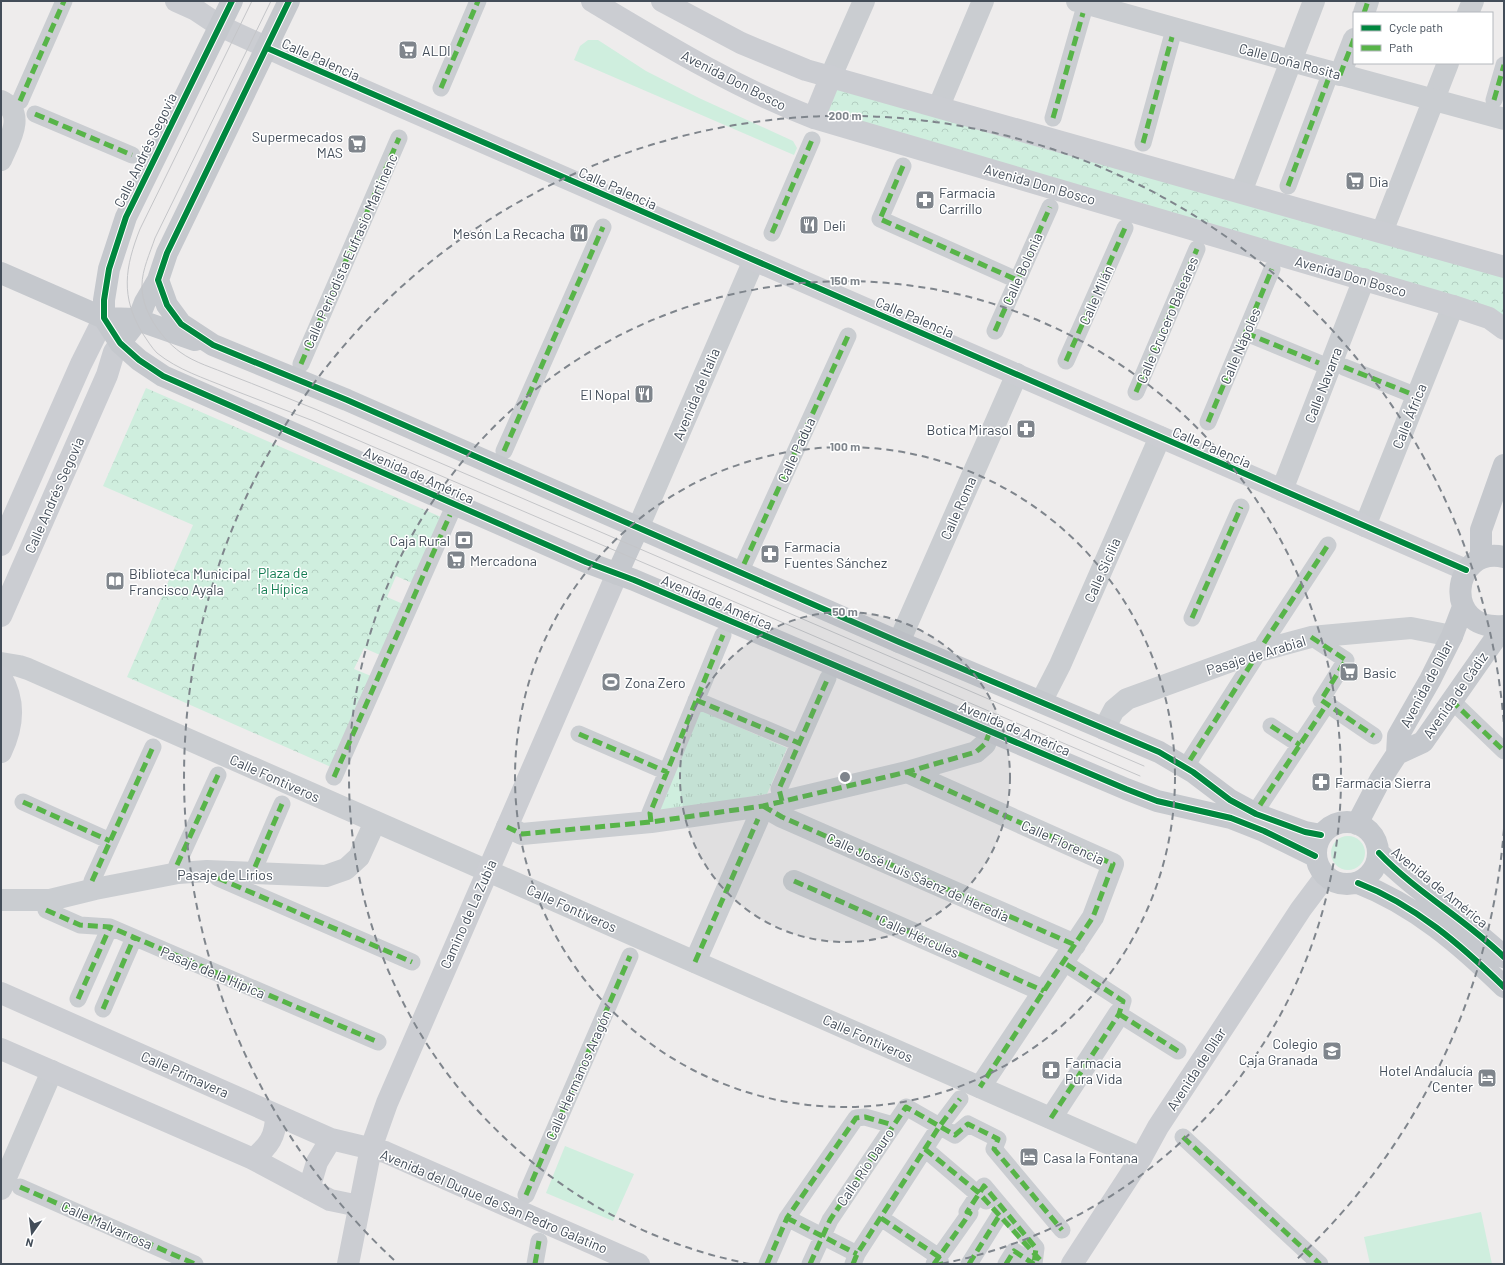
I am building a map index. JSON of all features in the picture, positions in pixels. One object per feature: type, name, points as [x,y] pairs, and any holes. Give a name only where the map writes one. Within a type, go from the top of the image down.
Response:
[{"type":"main road","name":"Calle Palencia","points":[[176,1],[196,10],[220,26],[267,48],[1282,490],[1365,526],[1474,564]]},
{"type":"main road","name":"Calle Andrés Segovia","points":[[1,545],[79,368],[104,318],[104,300],[109,269],[126,217],[232,1]]},
{"type":"main road","name":"Calle Andrés Segovia","points":[[1,616],[107,375],[114,352],[138,320],[145,302],[158,280],[167,253],[289,1]]},
{"type":"main road","name":"Avenida Don Bosco","points":[[592,1],[693,61],[771,101],[814,118],[1454,306],[1489,318],[1504,329]]},
{"type":"main road","points":[[662,1],[741,43],[806,70],[939,106],[1504,266]]},
{"type":"main road","points":[[814,118],[831,76]]},
{"type":"main road","points":[[1,273],[104,318],[138,320],[213,345],[347,400],[899,642],[1159,752],[1193,772],[1230,800],[1256,814],[1306,832],[1321,835]]},
{"type":"main road","points":[[158,280],[167,305],[181,324],[213,345]]},
{"type":"main road","name":"Avenida de América","points":[[104,318],[120,343],[139,360],[163,376],[617,574],[1126,790],[1157,801],[1232,818],[1264,831],[1315,856]]},
{"type":"main road","points":[[107,375],[139,360]]},
{"type":"main road","points":[[1504,466],[1481,530],[1474,564],[1459,588],[1463,607],[1470,617],[1480,624],[1492,627],[1504,626]]},
{"type":"main road","points":[[617,574],[638,528]]},
{"type":"main road","points":[[1474,564],[1492,556],[1504,557]]},
{"type":"main road","name":"Camino de La Zubia","points":[[348,1264],[371,1148],[387,1103],[617,574]]},
{"type":"main road","name":"Avenida de Dílar","points":[[1357,824],[1380,780],[1397,754],[1398,736],[1430,680],[1452,636],[1463,607]]},
{"type":"main road","name":"Avenida de Cádiz","points":[[1397,754],[1423,742],[1504,626]]},
{"type":"main road","points":[[1,677],[10,696],[12,712],[9,732],[1,752]]},
{"type":"main road","points":[[1349,822],[1357,824],[1368,830],[1373,835],[1379,853],[1373,871],[1364,880],[1358,883],[1342,884],[1325,876],[1318,866],[1315,856],[1316,845],[1321,835],[1329,827],[1336,824],[1349,822]]},
{"type":"main road","name":"Avenida de América","points":[[1379,853],[1403,876],[1444,906],[1504,957]]},
{"type":"main road","name":"Avenida de Dílar","points":[[1072,1264],[1141,1158],[1162,1120],[1301,909],[1325,876]]},
{"type":"main road","points":[[1358,883],[1382,892],[1432,923],[1474,958],[1504,987]]},
{"type":"main road","name":"Calle Primavera","points":[[1,993],[331,1139],[371,1148]]},
{"type":"main road","points":[[1,1049],[253,1159],[330,1200],[359,1206]]},
{"type":"main road","points":[[253,1159],[264,1150],[273,1139],[276,1127],[276,1115]]},
{"type":"main road","points":[[309,1188],[318,1162],[331,1139]]},
{"type":"main road","name":"Avenida del Duque de San Pedro Galatino","points":[[371,1148],[385,1152],[639,1264]]},
{"type":"street","points":[[1,160],[15,127],[18,107],[64,1]]},
{"type":"street","points":[[441,88],[478,1]]},
{"type":"street","points":[[831,76],[864,1]]},
{"type":"street","points":[[939,106],[983,1]]},
{"type":"street","points":[[1241,192],[1314,1]]},
{"type":"street","points":[[1364,12],[1368,1]]},
{"type":"street","points":[[1468,12],[1473,1]]},
{"type":"street","points":[[1053,118],[1080,7]]},
{"type":"street","name":"Calle Doña Rosita","points":[[1080,7],[1291,61],[1334,77],[1434,100],[1499,109]]},
{"type":"street","points":[[1143,143],[1172,37]]},
{"type":"street","points":[[1288,186],[1334,77],[1353,41]]},
{"type":"street","points":[[1382,232],[1448,64]]},
{"type":"street","points":[[1499,109],[1504,65]]},
{"type":"street","points":[[18,107],[132,155]]},
{"type":"street","name":"Calle Periodista Eufrasio Martinenc","points":[[301,364],[399,138]]},
{"type":"street","points":[[772,233],[812,140]]},
{"type":"street","points":[[903,166],[880,219],[1018,280]]},
{"type":"street","name":"Calle Bolonia","points":[[995,331],[1050,207]]},
{"type":"street","points":[[504,452],[603,227]]},
{"type":"street","name":"Calle Milán","points":[[1066,361],[1125,228]]},
{"type":"street","name":"Calle Crucero Baleares","points":[[1136,392],[1197,249]]},
{"type":"street","name":"Avenida de Italia","points":[[638,528],[754,260]]},
{"type":"street","name":"Calle Nápoles","points":[[1208,422],[1272,270]]},
{"type":"street","name":"Calle Navarra","points":[[1282,490],[1364,279]]},
{"type":"street","name":"Calle África","points":[[1365,526],[1454,306]]},
{"type":"street","points":[[1246,333],[1319,363]]},
{"type":"street","name":"Calle Padua","points":[[744,564],[848,336]]},
{"type":"street","points":[[1344,367],[1409,393]]},
{"type":"street","name":"Calle Roma","points":[[899,642],[1017,374]]},
{"type":"street","name":"Calle Sicilia","points":[[1041,702],[1060,665],[1160,437]]},
{"type":"street","points":[[1192,618],[1241,507]]},
{"type":"street","points":[[334,776],[450,515]]},
{"type":"street","points":[[1264,643],[1328,545]]},
{"type":"street","name":"Pasaje de Arabial","points":[[1104,729],[1114,710],[1127,699],[1252,654],[1311,638],[1411,628],[1452,636]]},
{"type":"street","points":[[651,822],[650,813],[723,635]]},
{"type":"street","points":[[1311,638],[1346,660],[1321,700],[1374,736]]},
{"type":"street","points":[[1190,760],[1255,658]]},
{"type":"street","name":"Calle Fontiveros","points":[[1,663],[19,666],[1141,1158]]},
{"type":"street","points":[[695,962],[768,808],[779,789],[828,678]]},
{"type":"street","points":[[696,700],[799,743]]},
{"type":"street","points":[[1451,700],[1504,751]]},
{"type":"street","points":[[1260,805],[1327,704]]},
{"type":"street","points":[[1271,726],[1300,745]]},
{"type":"street","points":[[507,827],[522,834],[651,822],[768,808],[907,772],[976,752],[985,744],[990,731]]},
{"type":"street","points":[[579,734],[667,772]]},
{"type":"street","points":[[92,880],[153,747]]},
{"type":"street","name":"Calle Florencia","points":[[907,772],[1113,864],[1093,917],[980,1087]]},
{"type":"street","name":"Calle Fontiveros","points":[[177,866],[218,775]]},
{"type":"street","points":[[23,802],[110,841]]},
{"type":"street","points":[[254,866],[282,804]]},
{"type":"street","name":"Calle José Luis Sáenz de Heredia","points":[[768,808],[782,818],[1069,953]]},
{"type":"street","name":"Pasaje de Lirios","points":[[1,900],[50,900],[178,873],[207,871],[326,876],[346,869],[358,857],[375,822]]},
{"type":"street","name":"Pasaje de Lirios","points":[[218,878],[412,962]]},
{"type":"street","name":"Calle Hércules","points":[[794,881],[1044,991]]},
{"type":"street","name":"Pasaje de la Hípica","points":[[46,910],[80,925],[110,927],[378,1042]]},
{"type":"street","points":[[78,999],[110,927]]},
{"type":"street","points":[[103,1009],[134,938]]},
{"type":"street","points":[[1051,1118],[1119,1014],[1123,1001],[1069,953]]},
{"type":"street","name":"Calle Hermanos Aragón","points":[[526,1195],[630,956]]},
{"type":"street","points":[[1119,1014],[1178,1051]]},
{"type":"street","points":[[10,1188],[52,1072]]},
{"type":"street","points":[[788,1218],[822,1236],[855,1259],[939,1127],[960,1099]]},
{"type":"street","name":"Calle Río Dauro","points":[[810,1264],[830,1220],[906,1107],[939,1127]]},
{"type":"street","points":[[768,1264],[788,1218],[856,1118],[865,1117],[893,1125]]},
{"type":"street","points":[[939,1127],[955,1135],[968,1124],[998,1139],[994,1149],[1062,1230]]},
{"type":"street","points":[[1183,1136],[1320,1264]]},
{"type":"street","points":[[925,1149],[979,1193],[1000,1216],[1036,1261]]},
{"type":"street","points":[[881,1218],[938,1262],[970,1214],[967,1212],[984,1186],[1036,1248],[1036,1261]]},
{"type":"street","name":"Calle Malvarrosa","points":[[10,1188],[195,1264]]},
{"type":"street","points":[[969,1264],[1000,1216]]},
{"type":"street","points":[[535,1264],[539,1241]]},
{"type":"street","points":[[1006,1264],[1014,1251],[1036,1261]]},
{"type":"green space","points":[[588,40],[598,40],[646,71],[699,98],[793,141],[797,148],[794,155],[574,60],[580,46]]},
{"type":"green space","points":[[838,87],[1504,274],[1504,317],[828,114],[830,89]]},
{"type":"green space","name":"Plaza de la Hípica","points":[[146,388],[441,517],[412,583],[396,576],[387,597],[403,604],[380,655],[364,648],[354,669],[371,676],[331,767],[127,677],[193,525],[103,486]]},
{"type":"green space","points":[[700,710],[787,748],[767,794],[658,812]]},
{"type":"green space","points":[[1351,836],[1358,838],[1363,843],[1365,853],[1363,863],[1358,868],[1345,870],[1338,868],[1333,863],[1331,850],[1333,843],[1338,838]]},
{"type":"green space","points":[[565,1146],[634,1174],[613,1221],[546,1193]]},
{"type":"green space","points":[[1481,1212],[1492,1264],[1370,1264],[1364,1237]]},
{"type":"tram line","points":[[252,1],[140,229],[131,256],[127,282],[131,307],[143,334],[157,353],[191,373],[311,420],[1140,776]]},
{"type":"tram line","points":[[271,1],[155,238],[145,267],[142,279],[145,304],[159,331],[173,346],[186,356],[198,362],[315,409],[1144,766]]},
{"type":"marked path","points":[[20,101],[64,1]]},
{"type":"marked path","points":[[441,88],[478,1]]},
{"type":"marked path","points":[[1364,12],[1368,1]]},
{"type":"marked path","points":[[1053,118],[1083,13]]},
{"type":"marked path","points":[[1143,143],[1172,37]]},
{"type":"marked path","points":[[1340,75],[1353,42]]},
{"type":"marked path","points":[[1494,100],[1504,65]]},
{"type":"marked path","points":[[1288,186],[1328,80]]},
{"type":"marked path","points":[[35,114],[132,155]]},
{"type":"marked path","points":[[301,364],[399,138]]},
{"type":"marked path","points":[[772,233],[812,140]]},
{"type":"marked path","points":[[903,166],[880,219],[1017,280]]},
{"type":"marked path","points":[[995,331],[1050,207]]},
{"type":"marked path","points":[[504,451],[603,227]]},
{"type":"marked path","points":[[1066,361],[1125,228]]},
{"type":"marked path","points":[[1136,392],[1197,249]]},
{"type":"marked path","points":[[1208,422],[1272,269]]},
{"type":"marked path","points":[[1246,333],[1319,363]]},
{"type":"marked path","points":[[744,564],[848,336]]},
{"type":"marked path","points":[[1344,367],[1409,393]]},
{"type":"marked path","points":[[1192,618],[1241,507]]},
{"type":"marked path","points":[[334,777],[450,515]]},
{"type":"marked path","points":[[1264,643],[1328,545]]},
{"type":"marked path","points":[[651,822],[650,813],[723,635]]},
{"type":"marked path","points":[[1311,637],[1346,660],[1321,700],[1374,736]]},
{"type":"marked path","points":[[1190,760],[1255,658]]},
{"type":"marked path","points":[[782,801],[779,789],[828,678]]},
{"type":"marked path","points":[[696,700],[799,743]]},
{"type":"marked path","points":[[1451,700],[1504,751]]},
{"type":"marked path","points":[[1260,805],[1327,704]]},
{"type":"marked path","points":[[1271,726],[1300,745]]},
{"type":"marked path","points":[[507,827],[522,834],[651,822],[763,806],[907,772],[976,752],[985,744],[990,731]]},
{"type":"marked path","points":[[579,734],[667,772]]},
{"type":"marked path","points":[[92,881],[153,747]]},
{"type":"marked path","points":[[907,772],[1113,864],[1093,917],[980,1087]]},
{"type":"marked path","points":[[177,865],[218,775]]},
{"type":"marked path","points":[[23,802],[110,841]]},
{"type":"marked path","points":[[255,867],[282,804]]},
{"type":"marked path","points":[[763,806],[782,817],[1075,945]]},
{"type":"marked path","points":[[695,962],[758,819]]},
{"type":"marked path","points":[[218,878],[412,962]]},
{"type":"marked path","points":[[794,881],[1044,991]]},
{"type":"marked path","points":[[46,910],[80,925],[110,927],[378,1042]]},
{"type":"marked path","points":[[78,999],[110,927]]},
{"type":"marked path","points":[[103,1009],[134,938]]},
{"type":"marked path","points":[[526,1195],[630,956]]},
{"type":"marked path","points":[[1051,1118],[1119,1014],[1123,1001],[1063,962]]},
{"type":"marked path","points":[[1119,1014],[1178,1051]]},
{"type":"marked path","points":[[853,1264],[857,1254],[939,1127],[960,1099]]},
{"type":"marked path","points":[[810,1264],[830,1220],[906,1107],[955,1135],[968,1124],[998,1139],[994,1149],[1062,1230]]},
{"type":"marked path","points":[[767,1264],[787,1218],[856,1118],[865,1117],[893,1125]]},
{"type":"marked path","points":[[1183,1137],[1320,1264]]},
{"type":"marked path","points":[[925,1149],[979,1193],[1042,1262]]},
{"type":"marked path","points":[[934,1264],[970,1213],[967,1212],[984,1186],[1036,1248],[1034,1264]]},
{"type":"marked path","points":[[20,1187],[195,1264]]},
{"type":"marked path","points":[[969,1264],[999,1216]]},
{"type":"marked path","points":[[787,1218],[857,1254]]},
{"type":"marked path","points":[[881,1218],[939,1257],[941,1264]]},
{"type":"marked path","points":[[535,1264],[539,1241]]},
{"type":"marked path","points":[[1006,1264],[1014,1251],[1034,1264]]},
{"type":"cycle path","points":[[232,1],[126,217],[109,269],[104,300],[104,318],[120,343],[139,360],[163,376],[586,562],[634,580],[1126,789],[1157,801],[1231,818],[1264,831],[1315,856]]},
{"type":"cycle path","points":[[289,1],[167,253],[158,280],[167,305],[181,324],[213,345],[347,400],[899,642],[1159,752],[1193,772],[1230,800],[1256,814],[1305,832],[1321,835]]},
{"type":"cycle path","points":[[267,48],[1466,570]]},
{"type":"cycle path","points":[[1379,853],[1393,867],[1473,930],[1504,957]]},
{"type":"cycle path","points":[[1358,883],[1379,892],[1418,914],[1454,941],[1504,987]]},
{"type":"place","name":"ALDI","points":[[408,50]]},
{"type":"place","name":"Supermecados MAS","points":[[357,144]]},
{"type":"place","name":"Dia","points":[[1355,181]]},
{"type":"place","name":"Farmacia Carrillo","points":[[925,200]]},
{"type":"place","name":"Deli","points":[[809,225]]},
{"type":"place","name":"Mesón La Recacha","points":[[579,233]]},
{"type":"place","name":"El Nopal","points":[[644,394]]},
{"type":"place","name":"Botica Mirasol","points":[[1026,429]]},
{"type":"place","name":"Caja Rural","points":[[464,540]]},
{"type":"place","name":"Farmacia Fuentes Sánchez","points":[[770,554]]},
{"type":"place","name":"Mercadona","points":[[456,560]]},
{"type":"place","name":"Biblioteca Municipal Francisco Ayala","points":[[115,581]]},
{"type":"place","name":"Basic","points":[[1349,672]]},
{"type":"place","name":"Zona Zero","points":[[611,682]]},
{"type":"place","name":"Farmacia Sierra","points":[[1321,782]]},
{"type":"place","name":"Colegio Caja Granada","points":[[1332,1051]]},
{"type":"place","name":"Farmacia Pura Vida","points":[[1051,1070]]},
{"type":"place","name":"Hotel Andalucía Center","points":[[1487,1078]]},
{"type":"place","name":"Casa la Fontana","points":[[1029,1157]]}]
